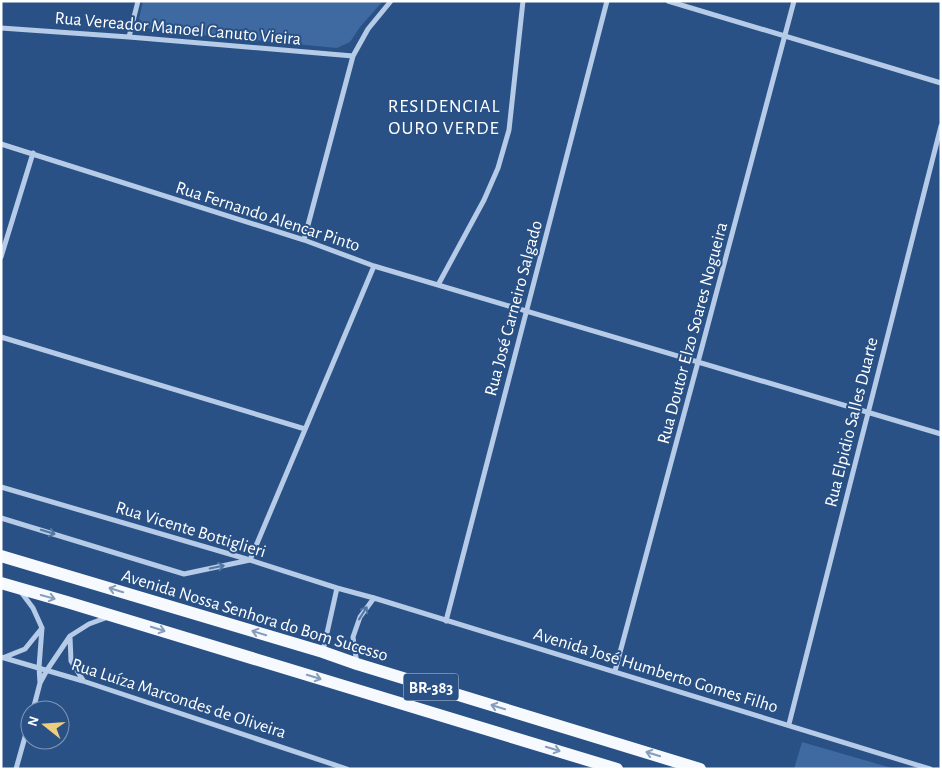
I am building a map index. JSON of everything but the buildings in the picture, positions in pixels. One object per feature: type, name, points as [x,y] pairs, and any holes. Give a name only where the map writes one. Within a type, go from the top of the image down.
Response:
[{"type":"main road","name":"Avenida Nossa Senhora do Bom Sucesso","points":[[1,556],[323,652],[700,769]]},
{"type":"main road","name":"BR-383","points":[[1,583],[617,769]]},
{"type":"street","points":[[129,37],[138,1]]},
{"type":"street","points":[[304,240],[353,56],[368,28],[391,1]]},
{"type":"street","points":[[438,285],[484,200],[498,168],[509,130],[523,1]]},
{"type":"street","name":"Rua José Carneiro Salgado","points":[[446,621],[607,1]]},
{"type":"street","points":[[668,1],[941,83]]},
{"type":"street","name":"Rua Doutor Elzo Soares Nogueira","points":[[615,672],[794,1]]},
{"type":"street","name":"Rua Vereador Manoel Canuto Vieira","points":[[1,28],[353,56]]},
{"type":"street","name":"Rua Elpidio Salles Duarte","points":[[789,724],[941,126]]},
{"type":"street","name":"Rua Fernando Alencar Pinto","points":[[1,144],[304,240],[374,266],[941,434]]},
{"type":"street","points":[[1,257],[33,154]]},
{"type":"street","points":[[1,518],[184,574],[250,560],[374,266]]},
{"type":"street","points":[[1,337],[305,429]]},
{"type":"street","name":"Rua Vicente Bottiglieri","points":[[1,487],[374,598]]},
{"type":"street","points":[[323,652],[336,588]]},
{"type":"street","points":[[20,589],[33,608],[42,628],[39,667],[40,683]]},
{"type":"street","points":[[357,664],[353,637],[360,617],[374,598]]},
{"type":"street","name":"Avenida José Humberto Gomes Filho","points":[[374,598],[789,724],[930,769]]},
{"type":"street","points":[[36,700],[40,683],[70,636],[89,624],[112,615]]},
{"type":"street","points":[[2,657],[25,650],[42,628]]},
{"type":"street","points":[[70,636],[72,661],[83,681]]},
{"type":"street","name":"Rua Luíza Marcondes de Oliveira","points":[[2,657],[83,681],[347,769]]},
{"type":"street","points":[[16,769],[21,750]]},
{"type":"shaded area","points":[[143,1],[383,1],[360,27],[350,42],[337,48],[151,30],[139,19]]},
{"type":"shaded area","points":[[802,742],[895,769],[794,769]]},
{"type":"district","name":"RESIDENCIAL OURO VERDE","points":[[444,116]]}]
